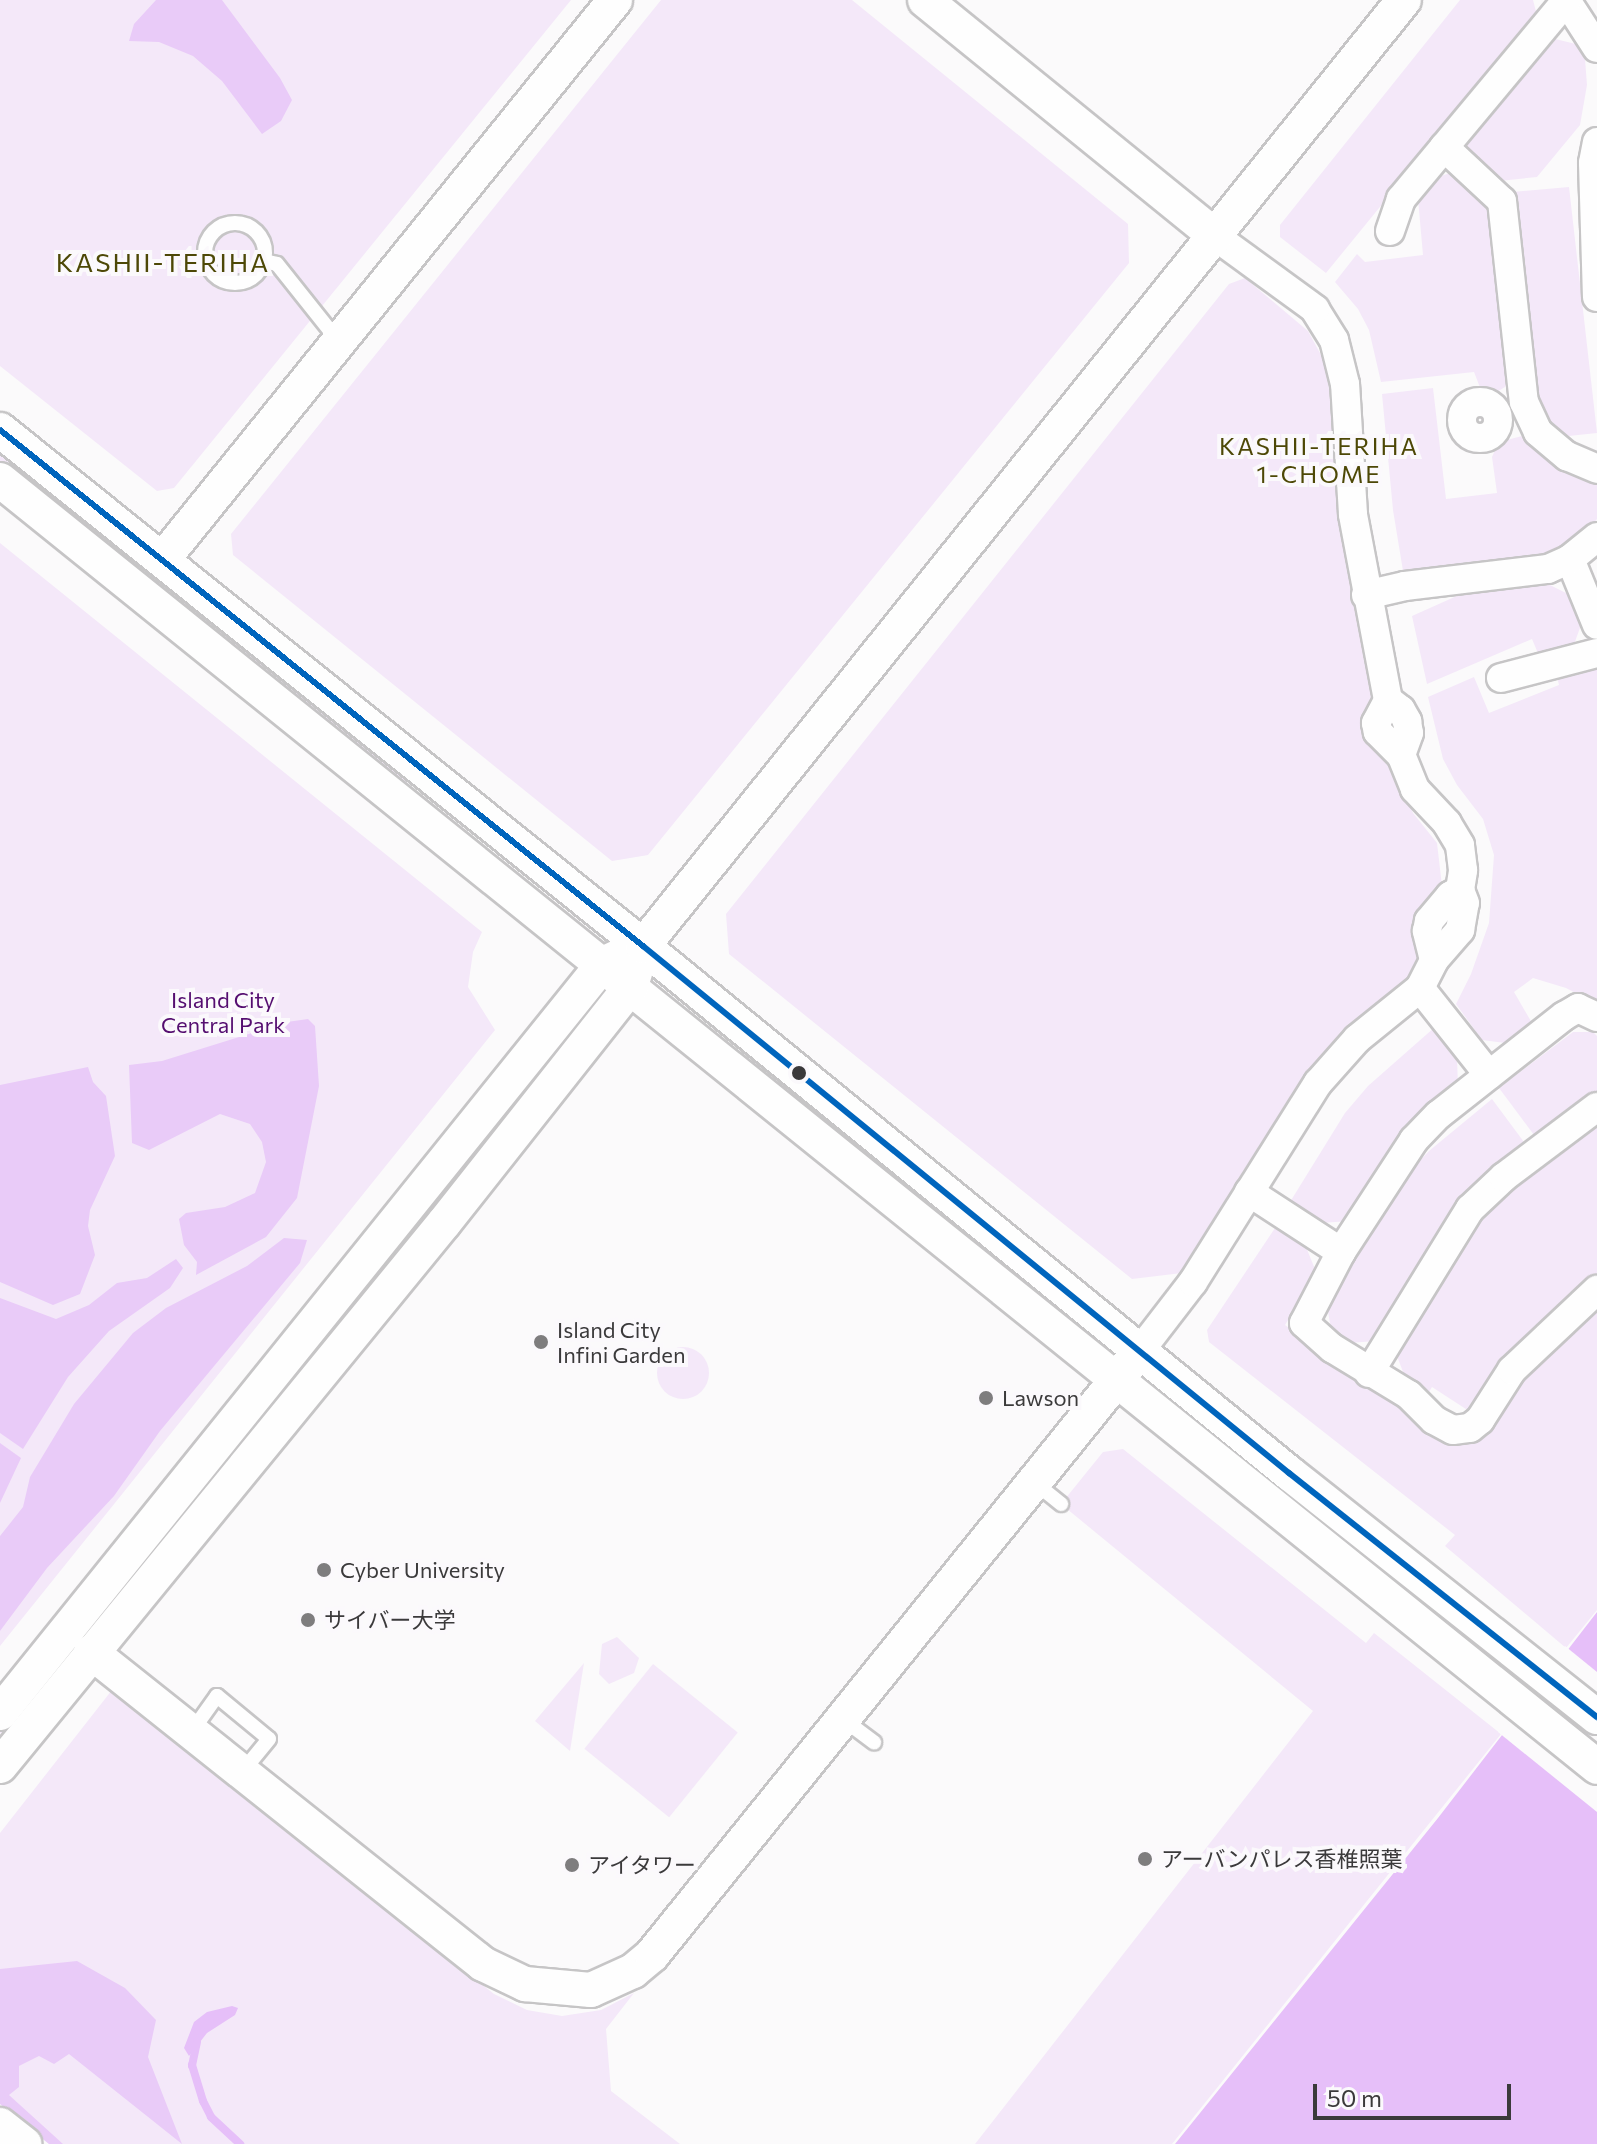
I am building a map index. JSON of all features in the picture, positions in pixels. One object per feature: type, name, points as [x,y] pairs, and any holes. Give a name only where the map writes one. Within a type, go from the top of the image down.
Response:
[{"type":"street","points":[[163,559],[615,0]]},
{"type":"street","points":[[91,1652],[483,1964],[525,1984],[591,1990],[633,1971],[652,1955],[1193,1282],[1318,1083],[1357,1039],[1420,988],[1434,960],[1460,930],[1465,903],[1460,890],[1463,870],[1460,845],[1447,823],[1415,789],[1401,755],[1378,732],[1376,723],[1388,700],[1353,514],[1345,384],[1334,340],[1315,309],[1215,236],[925,0]]},
{"type":"street","points":[[0,1766],[444,1223],[631,986],[643,946],[1404,0]]},
{"type":"street","points":[[1390,231],[1401,199],[1566,0],[1597,48]]},
{"type":"street","points":[[1597,142],[1593,210],[1597,297]]},
{"type":"street","points":[[1444,147],[1502,201],[1524,402],[1538,432],[1567,456],[1597,469]]},
{"type":"street","points":[[1497,415],[1524,402]]},
{"type":"street","points":[[0,430],[643,946],[1139,1352],[1597,1717]]},
{"type":"street","points":[[0,480],[1597,1767]]},
{"type":"street","points":[[1366,595],[1405,586],[1524,573],[1570,559],[1597,537]]},
{"type":"street","points":[[1570,559],[1597,625]]},
{"type":"street","points":[[1501,678],[1597,653]]},
{"type":"street","points":[[0,1713],[603,964],[643,946]]},
{"type":"street","points":[[1420,988],[1489,1075]]},
{"type":"street","points":[[1597,1017],[1578,1008],[1438,1115],[1414,1140],[1341,1252],[1304,1323],[1332,1348],[1409,1395],[1434,1420],[1453,1430],[1470,1428],[1480,1420],[1512,1370],[1597,1290]]},
{"type":"street","points":[[1369,1373],[1470,1209],[1504,1177],[1597,1107]]},
{"type":"street","points":[[1249,1192],[1341,1252]]},
{"type":"street","points":[[0,2125],[24,2144]]},
{"type":"lane","points":[[243,223],[251,227],[263,242],[264,261],[252,278],[232,283],[221,280],[207,266],[205,245],[209,236],[224,224],[243,223]]},
{"type":"lane","points":[[264,261],[277,264],[339,342]]},
{"type":"lane","points":[[1034,1481],[1061,1504]]},
{"type":"lane","points":[[843,1719],[874,1742]]},
{"type":"green space","points":[[0,0],[571,0],[174,488],[157,491],[0,366]]},
{"type":"green space","points":[[661,0],[852,0],[1128,224],[1129,263],[648,855],[612,861],[233,555],[231,534]]},
{"type":"green space","points":[[1460,0],[1533,0],[1538,19],[1438,136],[1435,134],[1430,139],[1433,142],[1326,273],[1280,237],[1280,225]]},
{"type":"green space","points":[[1551,38],[1580,45],[1585,59],[1587,85],[1580,125],[1537,177],[1499,181],[1467,154],[1467,135]]},
{"type":"green space","points":[[1450,173],[1492,209],[1510,378],[1505,387],[1495,393],[1481,390],[1474,372],[1381,382],[1369,330],[1358,309],[1335,282],[1357,254],[1365,262],[1423,255],[1418,199],[1435,178]]},
{"type":"green space","points":[[1569,187],[1597,433],[1559,437],[1539,408],[1512,192]]},
{"type":"green space","points":[[1245,278],[1308,331],[1327,366],[1337,481],[1389,761],[1413,813],[1437,843],[1442,886],[1426,948],[1409,980],[1243,1180],[1182,1273],[1132,1279],[729,954],[726,914],[1229,284]]},
{"type":"green space","points":[[1433,388],[1446,499],[1497,493],[1492,457],[1503,441],[1522,436],[1530,439],[1561,466],[1597,484],[1597,519],[1583,535],[1542,559],[1403,571],[1393,510],[1382,394]]},
{"type":"green space","points":[[0,451],[383,758],[437,813],[0,465]]},
{"type":"green space","name":"Island City Central Park","points":[[0,543],[482,932],[473,952],[468,987],[495,1030],[0,1646]]},
{"type":"green space","points":[[1548,584],[1568,594],[1581,625],[1572,650],[1540,658],[1532,639],[1427,684],[1412,616],[1459,595]]},
{"type":"green space","points":[[1597,666],[1597,1004],[1566,988],[1533,978],[1514,992],[1532,1023],[1505,1043],[1482,1040],[1456,1004],[1471,974],[1489,923],[1494,855],[1483,819],[1457,785],[1443,759],[1428,697],[1474,677],[1489,713],[1559,685],[1557,677]]},
{"type":"green space","points":[[1435,1027],[1457,1058],[1458,1087],[1350,1221],[1321,1223],[1290,1202],[1345,1113],[1368,1086]]},
{"type":"green space","points":[[1573,1032],[1593,1032],[1597,1036],[1597,1093],[1537,1139],[1499,1088]]},
{"type":"green space","points":[[1492,1099],[1527,1146],[1437,1242],[1433,1240],[1423,1256],[1426,1258],[1376,1341],[1349,1343],[1331,1329],[1327,1306],[1411,1170],[1429,1151]]},
{"type":"green space","points":[[1597,1121],[1597,1275],[1572,1296],[1472,1413],[1432,1387],[1429,1392],[1405,1377],[1395,1351],[1483,1211]]},
{"type":"green space","points":[[1275,1228],[1306,1247],[1317,1274],[1285,1325],[1445,1438],[1519,1379],[1597,1303],[1597,1610],[1566,1648],[1445,1546],[1455,1535],[1209,1342],[1207,1330]]},
{"type":"green space","points":[[349,1300],[354,1304],[4,1736],[0,1731]]},
{"type":"green space","points":[[683,1347],[701,1355],[709,1373],[701,1391],[683,1399],[665,1391],[657,1373],[665,1355]]},
{"type":"green space","points":[[1123,1449],[1366,1643],[1374,1633],[1501,1734],[1172,2144],[975,2144],[1313,1711],[1061,1504],[1103,1452]]},
{"type":"green space","points":[[617,1637],[639,1658],[634,1673],[609,1684],[599,1674],[602,1644]]},
{"type":"green space","points":[[584,1663],[570,1751],[535,1721]]},
{"type":"green space","points":[[653,1664],[738,1733],[669,1817],[584,1749]]},
{"type":"green space","points":[[112,1690],[494,1994],[527,2010],[562,2016],[601,2010],[634,1993],[606,2029],[611,2091],[680,2144],[49,2144],[0,2104],[0,1833]]},
{"type":"shaded area","points":[[156,0],[222,0],[280,78],[292,100],[281,121],[262,134],[222,81],[193,56],[159,42],[129,41],[134,24]]},
{"type":"shaded area","points":[[308,1019],[315,1026],[319,1086],[297,1198],[266,1237],[196,1275],[197,1262],[184,1245],[179,1219],[186,1213],[225,1207],[255,1193],[266,1162],[262,1142],[250,1124],[220,1114],[149,1150],[132,1143],[129,1065],[162,1061],[287,1022]]},
{"type":"shaded area","points":[[88,1067],[93,1082],[106,1096],[115,1156],[90,1210],[88,1226],[95,1255],[80,1294],[53,1305],[0,1282],[0,1085]]},
{"type":"shaded area","points":[[284,1238],[307,1240],[300,1263],[160,1431],[114,1496],[47,1568],[0,1631],[0,1536],[23,1507],[30,1477],[74,1404],[133,1333],[166,1308],[247,1266]]},
{"type":"shaded area","points":[[176,1259],[183,1268],[170,1288],[109,1331],[68,1377],[23,1449],[0,1433],[0,1298],[56,1319],[89,1305],[117,1283],[147,1278]]},
{"type":"shaded area","points":[[0,1443],[21,1458],[0,1503]]},
{"type":"shaded area","points":[[1597,1612],[1597,2144],[1175,2144],[1438,1818]]},
{"type":"shaded area","points":[[77,1961],[125,1988],[156,2020],[148,2057],[182,2144],[69,2054],[54,2064],[39,2056],[19,2066],[19,2087],[9,2095],[63,2144],[49,2144],[0,2104],[0,1969]]},
{"type":"shaded area","points":[[232,2006],[238,2008],[235,2015],[207,2033],[189,2056],[184,2048],[194,2022],[207,2012]]},
{"type":"pier","points":[[1565,1646],[1597,1672],[1597,1812],[1498,1732]]},
{"type":"waterway","points":[[197,2042],[192,2065],[203,2101],[211,2117],[240,2144]]},
{"type":"transit line","points":[[0,430],[643,946],[1289,1473],[1597,1717]]},
{"type":"place","name":"Island City Infini Garden","points":[[541,1342]]},
{"type":"place","name":"Lawson","points":[[986,1398]]},
{"type":"place","name":"Cyber University","points":[[324,1570]]},
{"type":"place","name":"サイバー大学","points":[[308,1620]]},
{"type":"place","name":"アーバンパレス香椎照葉","points":[[1145,1859]]},
{"type":"place","name":"アイタワー","points":[[572,1865]]},
{"type":"district","name":"KASHII-TERIHA","points":[[163,262]]},
{"type":"district","name":"KASHII-TERIHA 1-CHOME","points":[[1319,460]]}]
